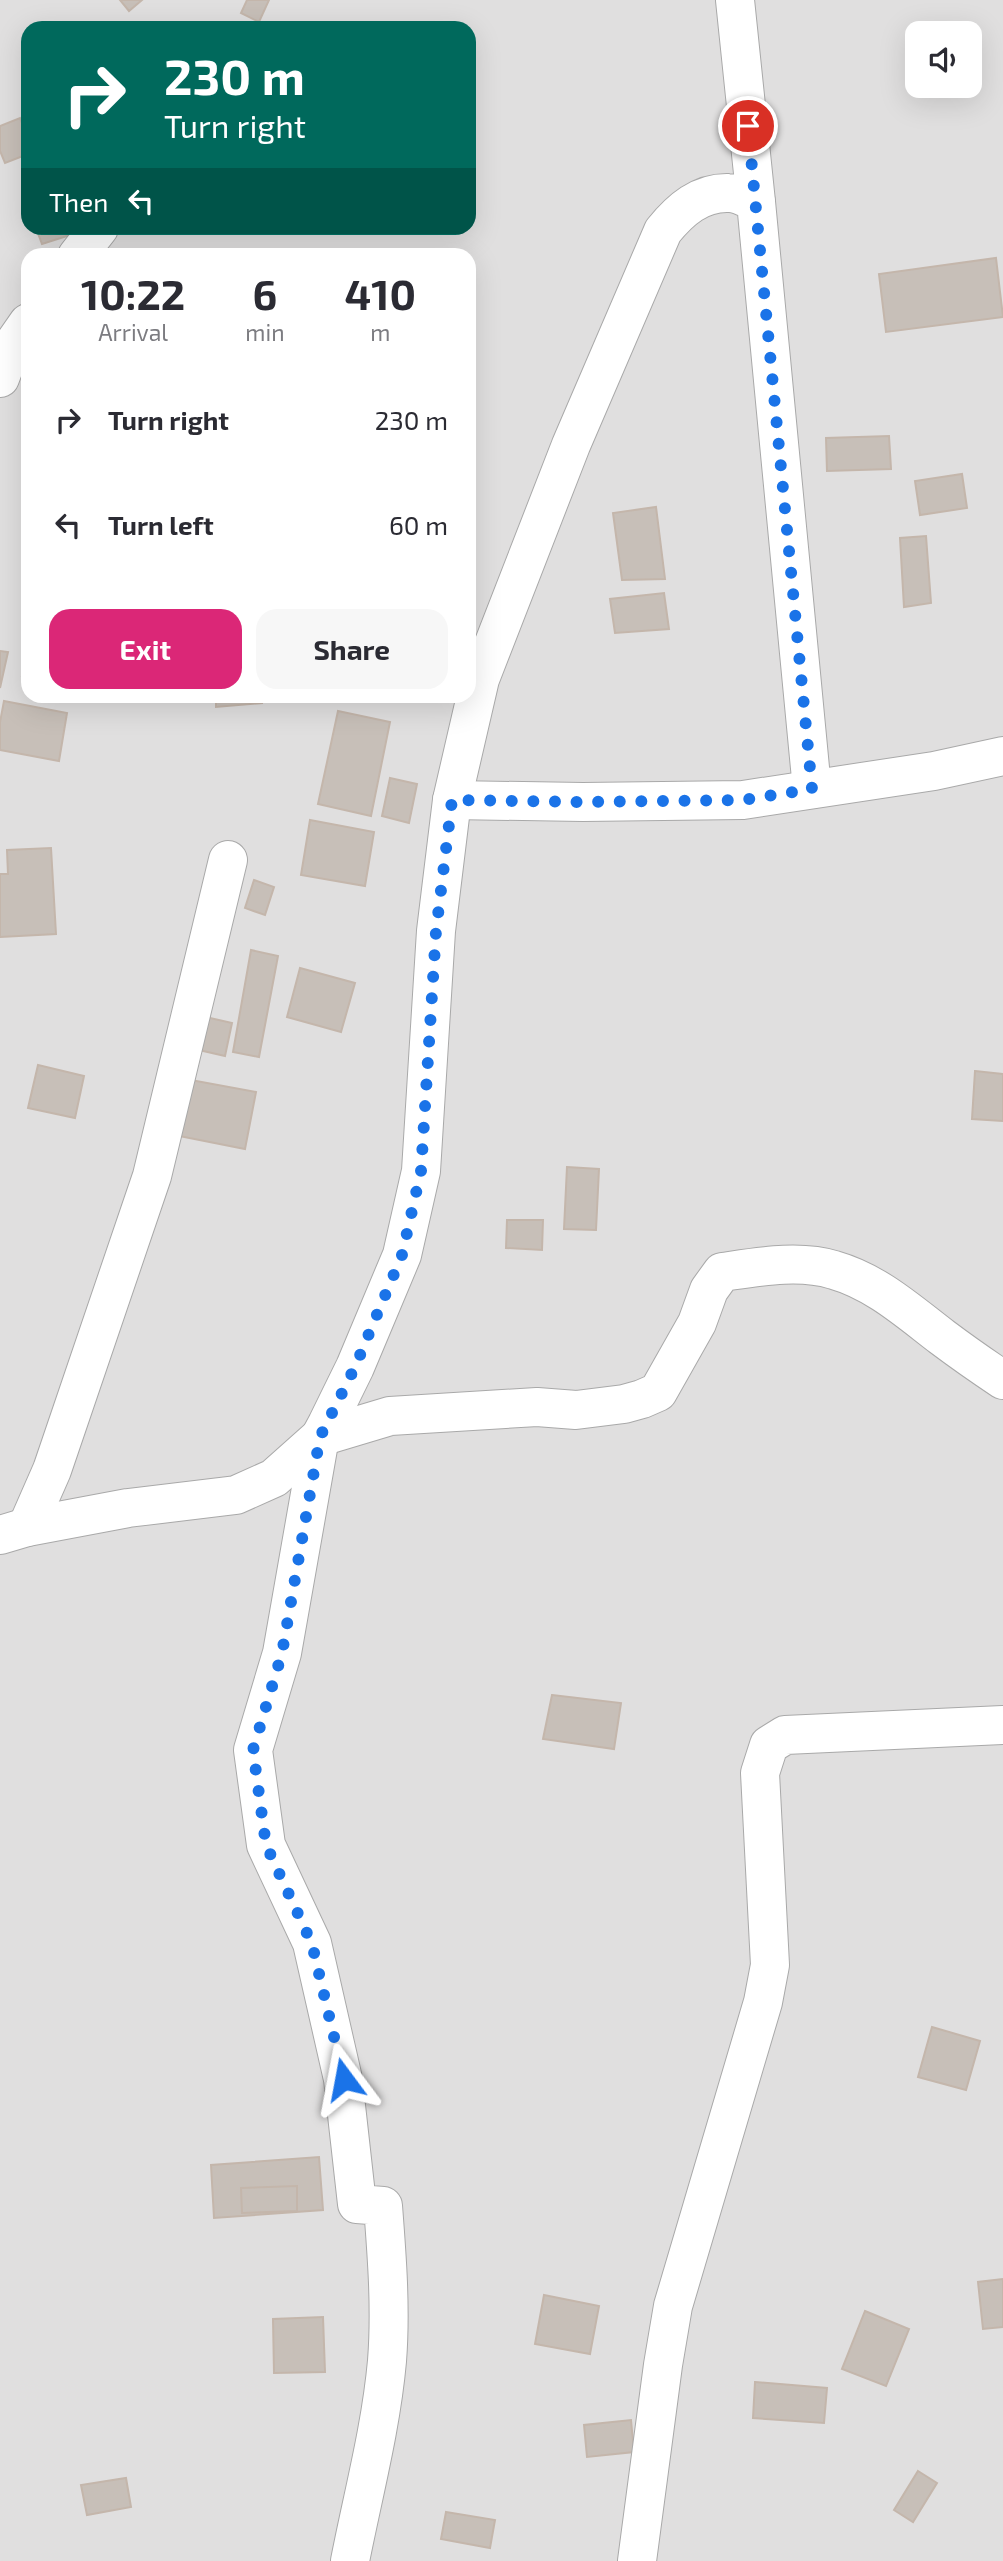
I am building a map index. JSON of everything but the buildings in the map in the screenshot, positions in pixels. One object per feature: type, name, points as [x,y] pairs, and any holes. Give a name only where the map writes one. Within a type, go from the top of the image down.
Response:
[{"type":"street","points":[[735,0],[812,789]]},
{"type":"street","points":[[476,696],[480,679],[572,445],[663,231],[679,212],[697,199],[731,192],[756,202]]},
{"type":"street","points":[[0,378],[12,346],[21,333]]},
{"type":"street","points":[[350,2561],[380,2413],[387,2361],[388,2273],[383,2206],[357,2204],[344,2079],[312,1944],[266,1845],[253,1750],[282,1653],[320,1437],[355,1367],[402,1255],[421,1171],[436,931],[452,800],[474,703]]},
{"type":"street","points":[[452,800],[743,800],[934,771],[1003,756]]},
{"type":"street","points":[[14,1531],[52,1470],[152,1176],[228,860]]},
{"type":"street","points":[[14,1531],[128,1508],[236,1495],[274,1478],[320,1437],[366,1421],[390,1416],[537,1407],[576,1410],[642,1399],[658,1392],[697,1323],[709,1290],[722,1272],[797,1265],[832,1269],[876,1287],[958,1350],[1003,1380]]},
{"type":"street","points":[[637,2561],[673,2306],[763,2002],[770,1965],[760,1773],[769,1745],[785,1735],[1003,1725]]},
{"type":"shaded area","points":[[0,0],[1003,0],[1003,2561],[0,2561]]},
{"type":"route","points":[[344,2079],[312,1944],[266,1845],[253,1750],[282,1653],[320,1437],[355,1367],[402,1255],[421,1171],[426,1053],[436,931],[452,800],[743,800],[812,789],[748,126]]}]
